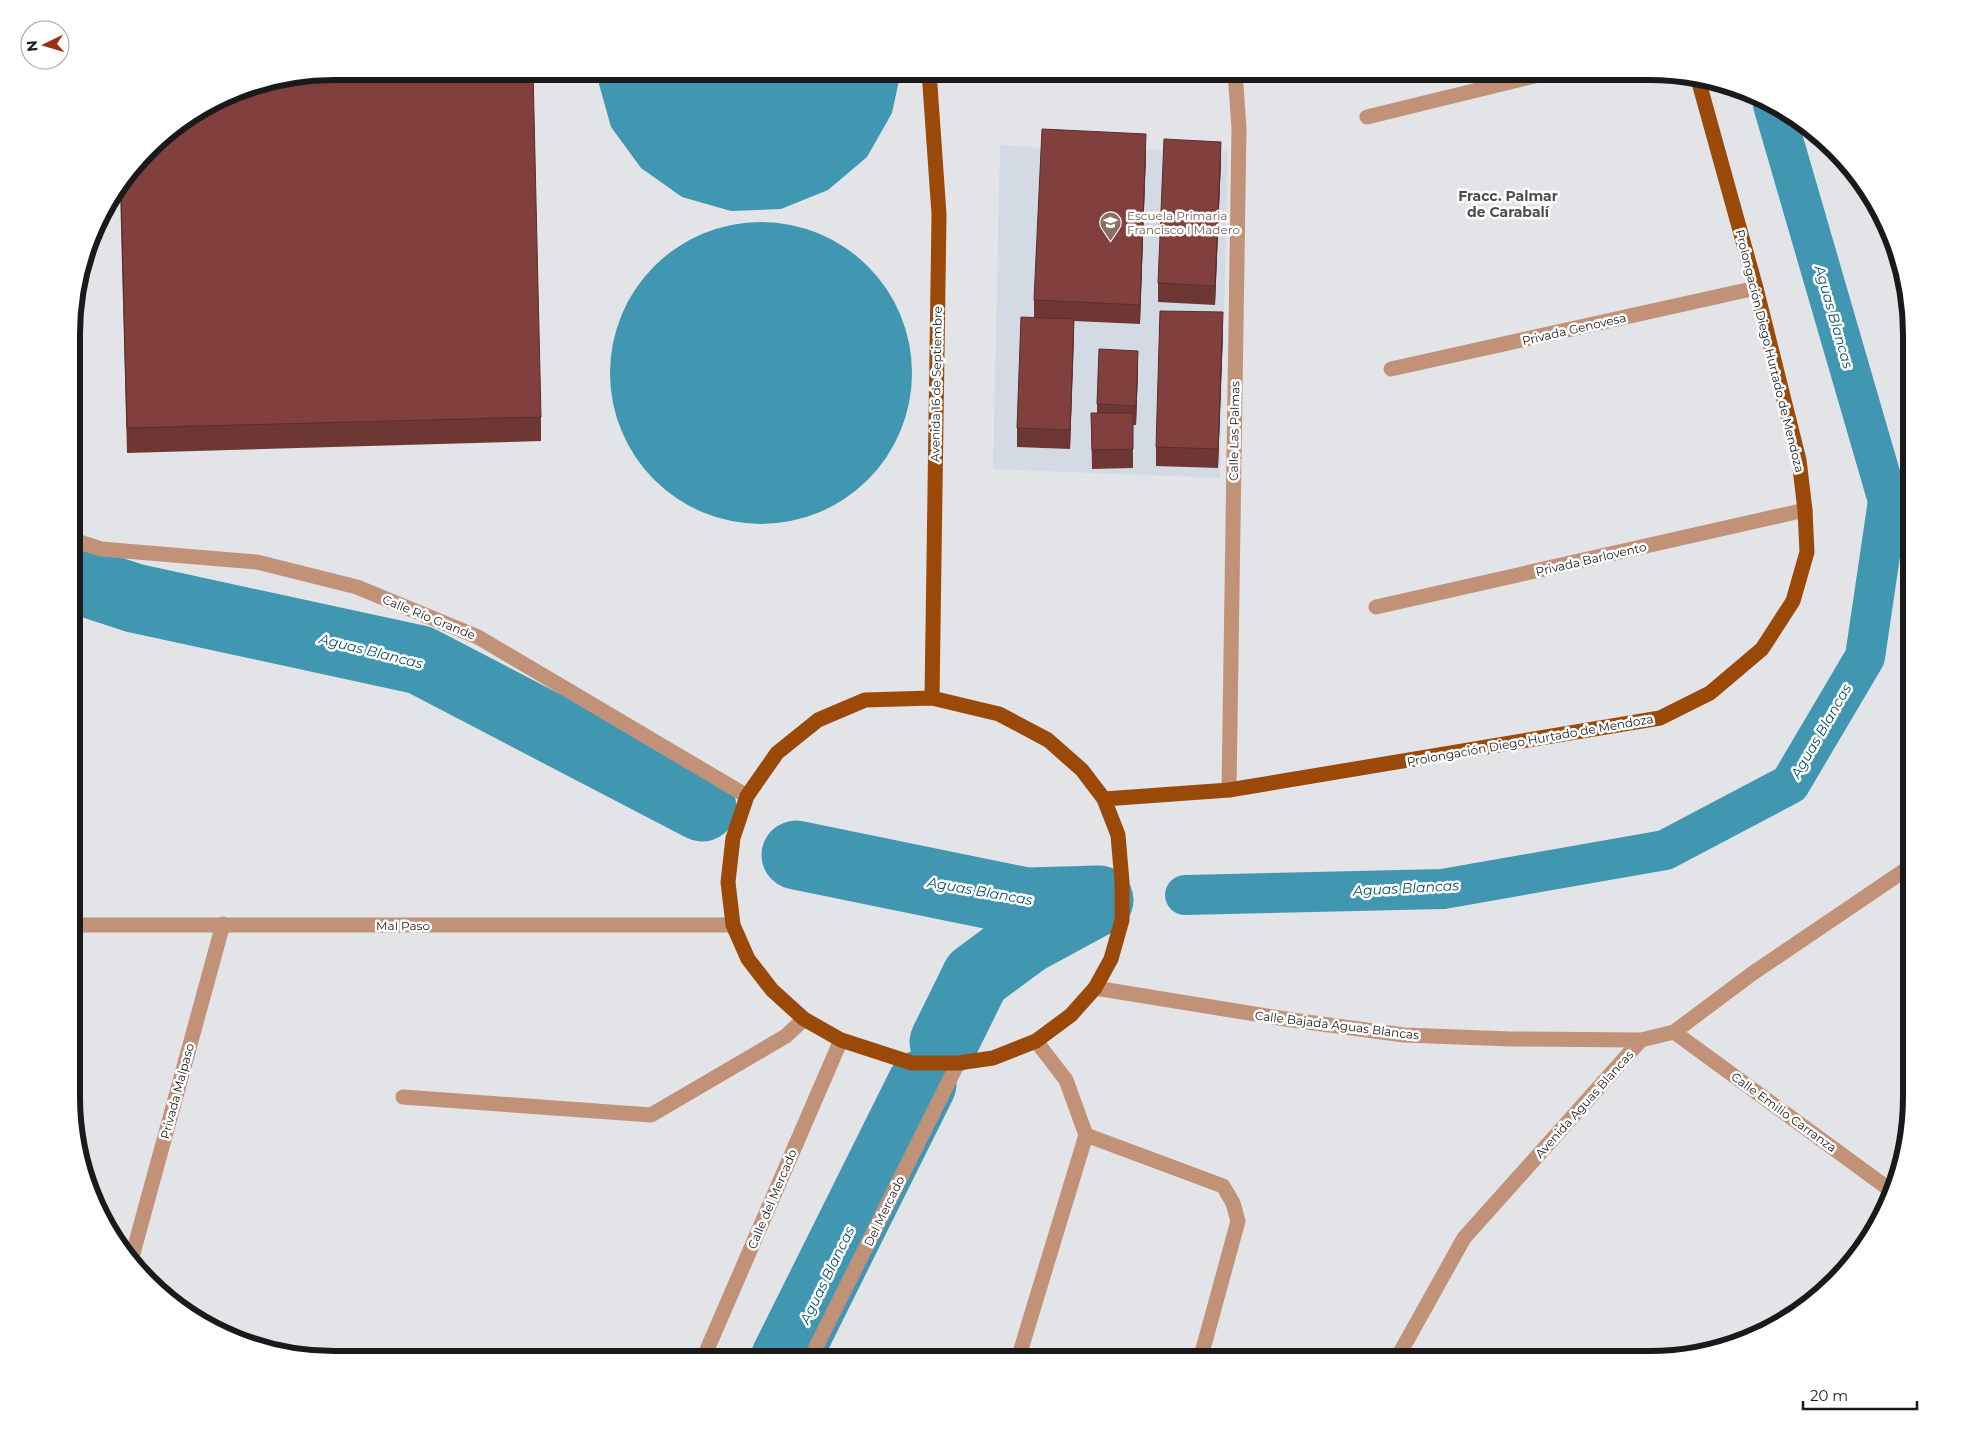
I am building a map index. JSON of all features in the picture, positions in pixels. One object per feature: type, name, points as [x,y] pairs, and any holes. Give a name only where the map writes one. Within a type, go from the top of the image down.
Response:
[{"type":"main road","name":"Avenida 16 de Septiembre","points":[[930,80],[939,214],[932,698]]},
{"type":"main road","name":"Prolongación Diego Hurtado de Mendoza","points":[[1104,799],[1228,790],[1660,718],[1710,693],[1762,649],[1793,601],[1808,552],[1805,510],[1799,460],[1756,288],[1700,85]]},
{"type":"main road","points":[[932,698],[999,714],[1048,740],[1082,770],[1104,799],[1118,835],[1122,882],[1122,920],[1111,959],[1095,988],[1071,1015],[1036,1041],[994,1058],[958,1063],[912,1063],[841,1040],[804,1018],[772,990],[748,959],[734,925],[728,882],[733,838],[748,796],[777,753],[818,720],[865,700],[932,698]]},
{"type":"street","name":"Calle Las Palmas","points":[[1228,790],[1240,128],[1236,80]]},
{"type":"street","points":[[1367,117],[1518,80]]},
{"type":"street","name":"Privada Genovesa","points":[[1392,369],[1756,288]]},
{"type":"street","name":"Privada Barlovento","points":[[1376,607],[1805,510]]},
{"type":"street","name":"Calle Río Grande","points":[[80,542],[101,549],[257,562],[357,587],[478,637],[748,796]]},
{"type":"street","name":"Avenida Aguas Blancas","points":[[1401,1351],[1464,1238],[1641,1040],[1674,1032],[1753,973],[1903,871]]},
{"type":"street","name":"Privada Malpaso","points":[[133,1253],[223,924]]},
{"type":"street","name":"Mal Paso","points":[[80,925],[734,925]]},
{"type":"street","name":"Calle Bajada Aguas Blancas","points":[[1095,988],[1292,1020],[1404,1035],[1511,1039],[1641,1040]]},
{"type":"street","points":[[403,1097],[652,1115],[786,1036],[804,1018]]},
{"type":"street","name":"Calle Emilio Carranza","points":[[1674,1032],[1887,1187]]},
{"type":"street","name":"Calle del Mercado","points":[[706,1351],[841,1040]]},
{"type":"street","points":[[1021,1351],[1086,1135],[1066,1080],[1036,1041]]},
{"type":"street","name":"Del Mercado","points":[[814,1351],[958,1063]]},
{"type":"street","points":[[1086,1135],[1223,1186],[1233,1203],[1238,1221],[1202,1351]]},
{"type":"shaded area","name":"Escuela Primaria Francisco I Madero","points":[[1000,145],[1042,148],[1228,151],[1220,478],[993,469]]},
{"type":"water","points":[[598,80],[899,80],[892,113],[867,157],[828,190],[781,209],[731,211],[682,197],[641,168],[611,127]]},
{"type":"water","points":[[761,222],[790,225],[819,233],[845,247],[868,266],[887,289],[901,315],[909,344],[912,373],[909,402],[901,431],[887,457],[868,480],[845,499],[819,513],[790,521],[761,524],[732,521],[703,513],[677,499],[654,480],[635,457],[621,431],[613,402],[610,373],[613,344],[621,315],[635,289],[654,266],[677,247],[703,233],[732,225]]},
{"type":"building","points":[[334,80],[533,80],[541,417],[127,428],[121,196],[154,154],[193,123],[222,106],[252,93],[285,85]]},
{"type":"building","points":[[1042,129],[1146,134],[1140,305],[1034,300]]},
{"type":"building","points":[[1164,139],[1221,142],[1215,286],[1158,283]]},
{"type":"building","points":[[1160,311],[1223,312],[1218,449],[1156,447]]},
{"type":"building","points":[[1021,317],[1074,319],[1070,430],[1017,428]]},
{"type":"building","points":[[1099,349],[1138,351],[1136,406],[1097,404]]},
{"type":"building","points":[[1091,413],[1133,413],[1133,449],[1092,450]]},
{"type":"waterway","name":"Aguas Blancas","points":[[1185,895],[1443,889],[1665,850],[1790,784],[1865,657],[1888,501],[1776,114]]},
{"type":"waterway","name":"Aguas Blancas","points":[[80,580],[134,598],[420,660],[702,807]]},
{"type":"waterway","name":"Aguas Blancas","points":[[796,855],[1026,902],[1099,900]]},
{"type":"waterway","name":"Aguas Blancas","points":[[944,1042],[976,977],[1026,940],[1096,902]]},
{"type":"waterway","name":"Aguas Blancas","points":[[789,1351],[922,1084]]},
{"type":"place","name":"Escuela Primaria Francisco I Madero","points":[[1111,241]]},
{"type":"district","name":"Fracc. Palmar de Carabalí","points":[[1508,204]]}]
